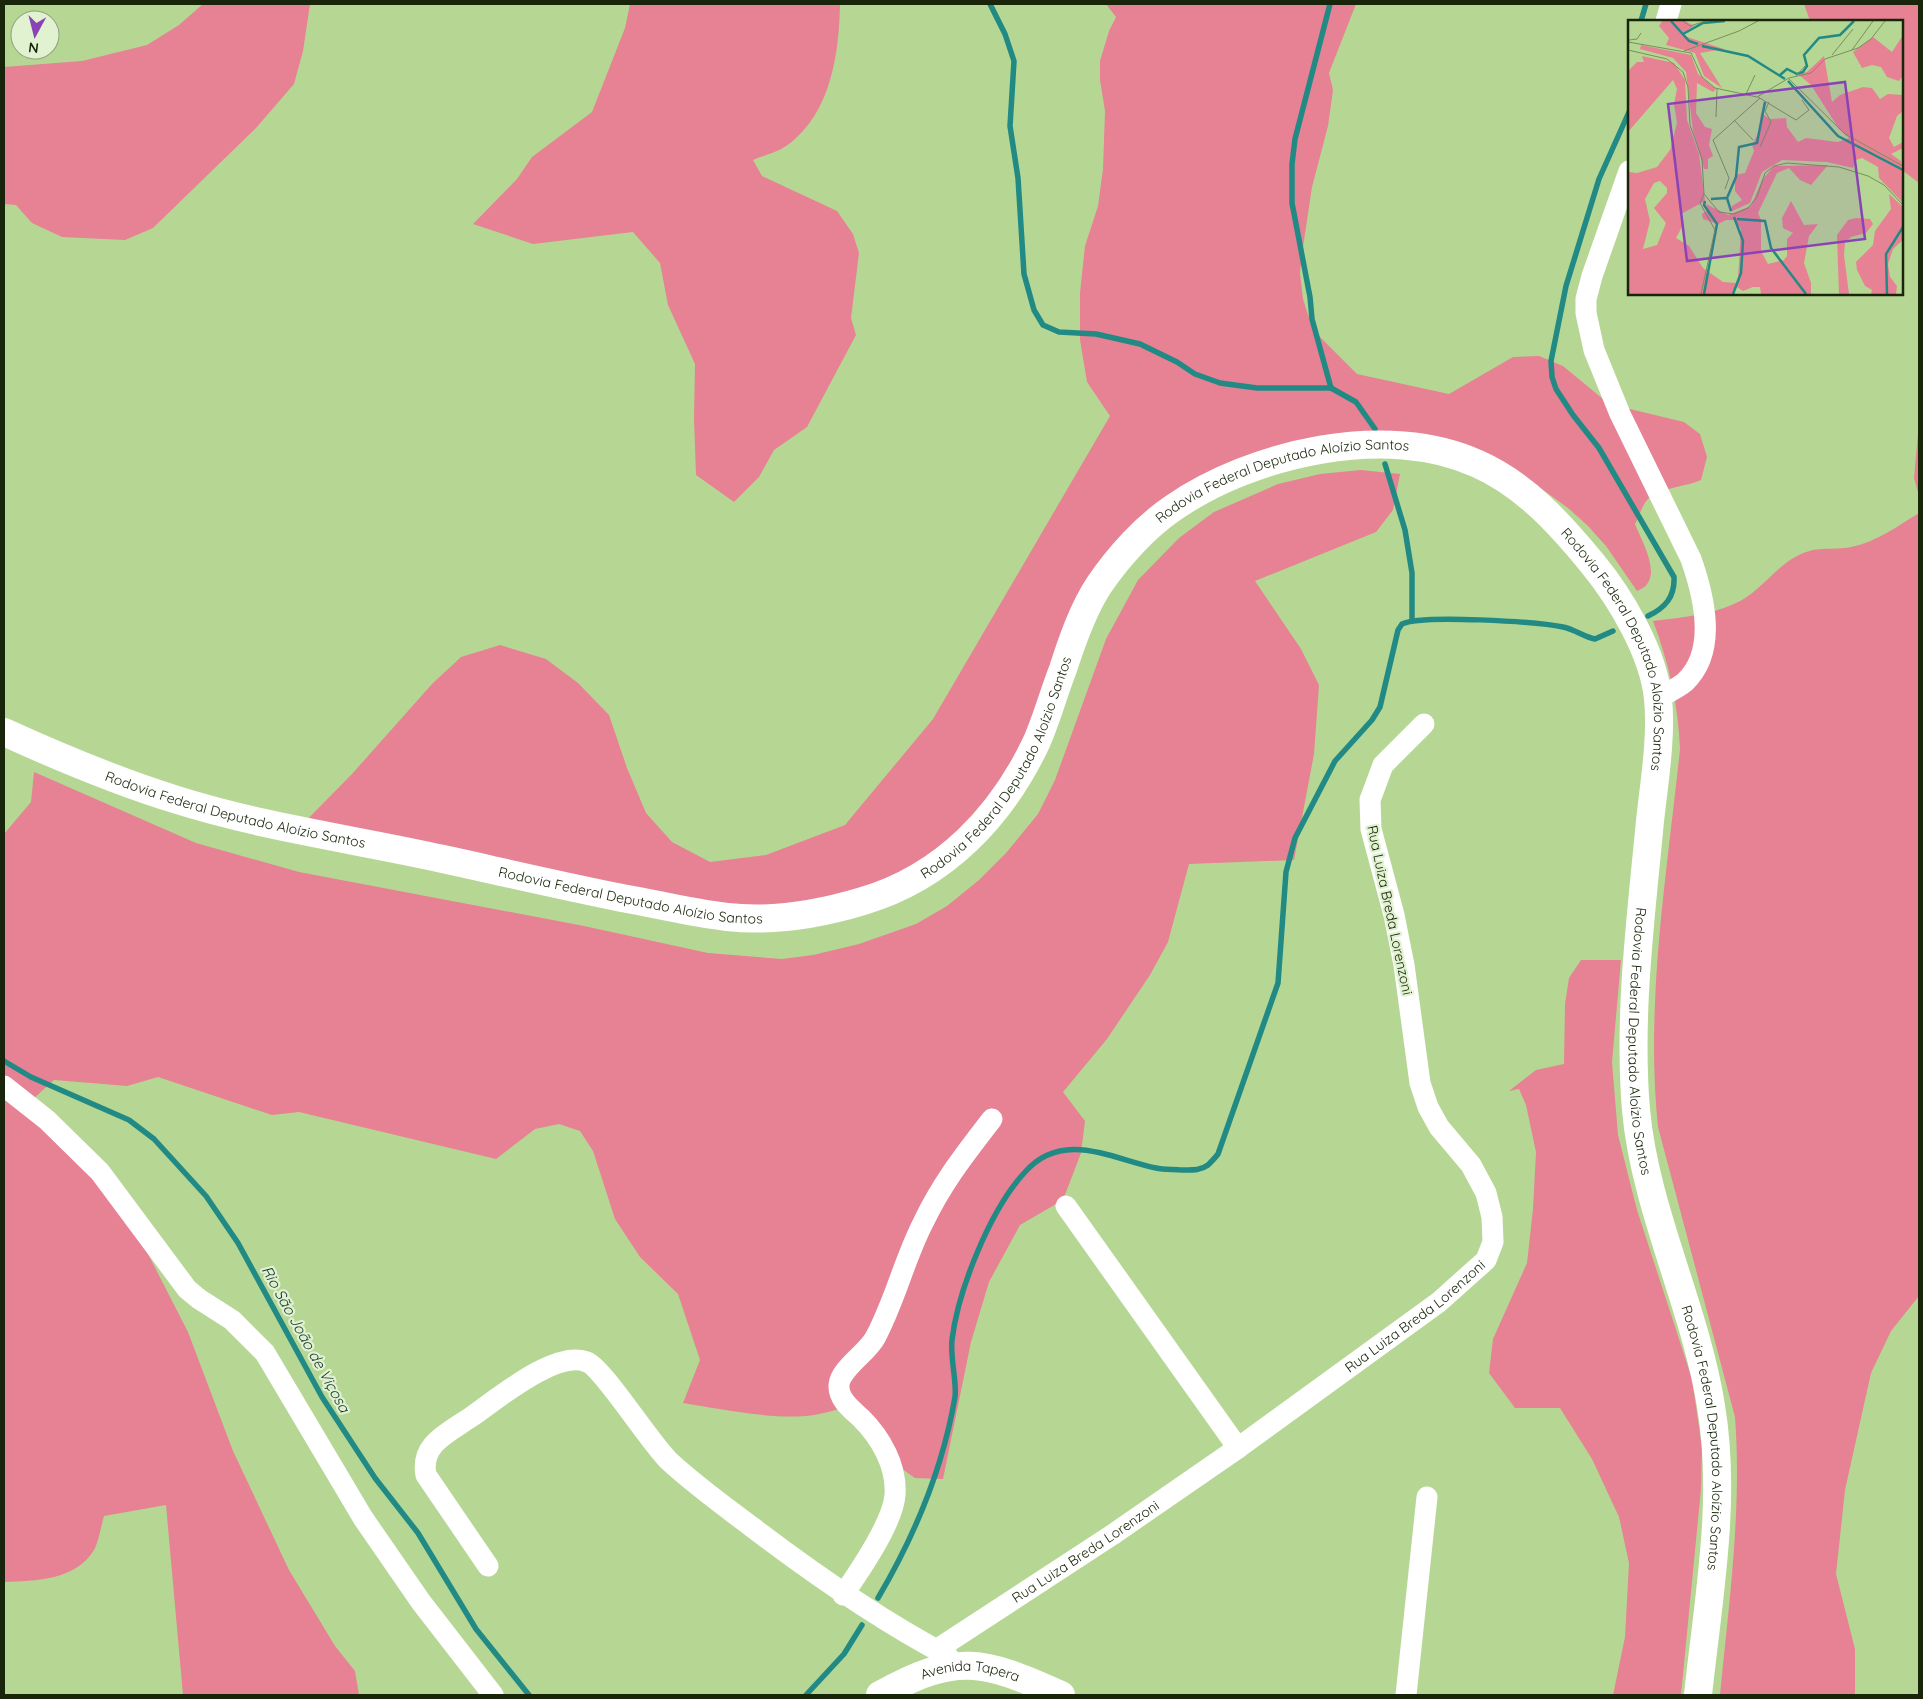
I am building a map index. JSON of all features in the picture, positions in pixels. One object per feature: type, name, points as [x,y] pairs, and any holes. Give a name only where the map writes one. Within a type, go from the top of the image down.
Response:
[{"type":"main road","name":"Rodovia Federal Deputado Aloízio Santos","points":[[4,732],[131,785],[181,802],[262,821],[575,889],[730,917],[769,918],[822,911],[866,900],[901,886],[942,863],[976,834],[1002,800],[1038,738],[1067,655],[1095,589],[1131,546],[1167,511],[1207,487],[1256,466],[1318,451],[1358,444],[1400,445],[1438,450],[1480,464],[1515,486],[1551,514],[1611,586],[1643,648],[1658,698],[1657,753],[1637,956],[1634,1069],[1637,1116],[1647,1173],[1700,1352],[1715,1435],[1717,1487],[1715,1530],[1698,1695]]},
{"type":"main road","name":"Avenida Tapera","points":[[880,1695],[914,1677],[941,1667],[965,1665],[995,1668],[1061,1695]]},
{"type":"street","points":[[1666,20],[1671,4]]},
{"type":"street","points":[[1628,174],[1592,276],[1586,299],[1586,313],[1594,350],[1620,414],[1691,560],[1703,603],[1703,651],[1699,663],[1684,682],[1658,698]]},
{"type":"street","name":"Rua Luiza Breda Lorenzoni","points":[[936,1650],[1112,1536],[1238,1448],[1446,1296],[1486,1260],[1493,1242],[1492,1217],[1486,1193],[1471,1165],[1439,1127],[1428,1107],[1420,1083],[1404,965],[1394,915],[1370,830],[1370,800],[1383,765],[1424,724]]},
{"type":"street","points":[[4,1086],[47,1120],[100,1172],[187,1289],[199,1300],[232,1320],[251,1336],[265,1353],[363,1518],[421,1602],[493,1695]]},
{"type":"street","points":[[843,1595],[875,1545],[895,1497],[894,1478],[889,1459],[864,1422],[842,1398],[839,1391],[841,1376],[872,1344],[922,1224],[944,1182],[992,1119]]},
{"type":"street","points":[[1066,1206],[1238,1448]]},
{"type":"street","points":[[488,1566],[426,1475],[424,1464],[426,1454],[430,1447],[452,1430],[531,1376],[548,1367],[578,1360],[588,1362],[668,1460],[702,1489],[843,1595],[879,1618],[965,1665]]},
{"type":"street","points":[[1406,1695],[1427,1497]]},
{"type":"shaded area","points":[[203,4],[310,4],[303,51],[294,84],[256,128],[153,228],[125,240],[62,237],[32,223],[16,205],[4,204],[4,67],[82,61],[147,45],[179,25]]},
{"type":"shaded area","points":[[630,4],[840,4],[838,42],[830,81],[815,116],[803,131],[785,147],[753,160],[762,176],[837,211],[853,234],[859,253],[851,318],[856,335],[807,427],[774,450],[759,477],[734,502],[696,475],[695,364],[668,305],[660,263],[633,232],[533,244],[473,224],[517,179],[532,157],[592,112],[625,28]]},
{"type":"shaded area","points":[[1106,4],[1356,4],[1329,73],[1333,90],[1328,126],[1312,187],[1303,247],[1300,273],[1303,299],[1313,330],[1357,374],[1449,394],[1513,357],[1539,356],[1563,366],[1609,404],[1684,422],[1700,434],[1707,457],[1701,480],[1653,495],[1644,504],[1635,524],[1650,561],[1650,579],[1646,586],[1637,591],[1606,546],[1588,526],[1568,508],[1524,476],[1313,437],[1261,451],[1131,537],[1021,773],[976,835],[819,919],[290,837],[352,774],[432,684],[461,657],[500,645],[546,659],[578,683],[609,715],[627,768],[646,813],[672,842],[710,862],[766,855],[845,825],[933,719],[1110,416],[1087,382],[1080,340],[1080,293],[1085,246],[1098,206],[1103,169],[1105,111],[1100,80],[1100,61],[1109,31],[1116,17]]},
{"type":"shaded area","points":[[1804,4],[1919,4],[1919,183],[1903,171],[1903,20],[1810,20]]},
{"type":"shaded area","points":[[1919,422],[1919,496],[1914,478]]},
{"type":"shaded area","points":[[1361,470],[1400,474],[1393,510],[1376,532],[1255,581],[1301,649],[1319,685],[1314,754],[1294,860],[1189,864],[1168,942],[1150,975],[1107,1039],[1063,1092],[1085,1121],[1081,1153],[1063,1200],[1020,1225],[989,1282],[971,1342],[943,1479],[915,1478],[888,1459],[856,1404],[819,1414],[770,1416],[683,1403],[700,1360],[678,1294],[640,1257],[615,1219],[593,1151],[580,1131],[559,1124],[535,1129],[496,1159],[299,1112],[272,1115],[158,1077],[127,1086],[54,1080],[31,1101],[53,1136],[126,1211],[188,1332],[233,1451],[289,1570],[335,1646],[355,1671],[359,1695],[183,1695],[166,1505],[104,1516],[94,1550],[77,1568],[54,1577],[4,1582],[4,834],[31,802],[34,772],[196,843],[299,872],[584,926],[708,953],[782,959],[813,955],[859,944],[916,924],[947,906],[979,880],[1006,853],[1038,814],[1055,780],[1106,639],[1138,580],[1179,538],[1214,512],[1278,484],[1320,474]]},
{"type":"shaded area","points":[[1919,513],[1919,1296],[1891,1331],[1871,1373],[1845,1490],[1836,1574],[1855,1649],[1855,1693],[1854,1695],[1720,1695],[1736,1521],[1737,1452],[1735,1417],[1658,1127],[1654,1032],[1656,985],[1659,938],[1680,749],[1672,684],[1664,652],[1653,621],[1704,614],[1729,606],[1751,594],[1780,568],[1799,555],[1819,549],[1860,545],[1887,533]]},
{"type":"shaded area","points":[[1581,960],[1621,960],[1612,1062],[1618,1135],[1637,1210],[1692,1379],[1702,1448],[1701,1489],[1681,1695],[1613,1695],[1625,1637],[1629,1563],[1619,1517],[1592,1459],[1560,1408],[1515,1408],[1489,1373],[1493,1339],[1527,1263],[1533,1209],[1536,1152],[1526,1105],[1519,1089],[1509,1091],[1536,1070],[1564,1064],[1565,1004],[1569,978]]},
{"type":"waterway","points":[[990,4],[1005,34],[1014,61],[1010,126],[1018,178],[1024,274],[1034,310],[1043,325],[1059,332],[1096,334],[1140,344],[1177,362],[1195,374],[1220,383],[1257,388],[1331,388],[1356,402],[1375,429]]},
{"type":"waterway","points":[[1330,4],[1295,139],[1292,164],[1292,203],[1310,297],[1312,319],[1331,388]]},
{"type":"waterway","points":[[1641,20],[1646,4]]},
{"type":"waterway","points":[[1628,114],[1599,179],[1566,286],[1551,361],[1552,377],[1556,389],[1573,415],[1599,448],[1674,577],[1673,590],[1668,601],[1648,616]]},
{"type":"waterway","points":[[1385,464],[1405,530],[1412,573],[1412,621]]},
{"type":"waterway","points":[[878,1598],[904,1551],[935,1475],[950,1423],[955,1397],[952,1354],[955,1320],[978,1252],[988,1229],[1012,1188],[1025,1172],[1040,1159],[1055,1152],[1072,1149],[1088,1150],[1156,1168],[1182,1170],[1195,1170],[1205,1167],[1218,1154],[1278,983],[1286,872],[1295,838],[1335,761],[1372,720],[1380,707],[1398,630],[1402,624],[1413,621],[1455,619],[1530,623],[1563,627],[1595,639],[1613,631]]},
{"type":"waterway","name":"Rio São João de Viçosa","points":[[4,1061],[31,1077],[129,1120],[154,1139],[206,1196],[238,1243],[322,1397],[375,1478],[418,1533],[476,1629],[529,1695]]},
{"type":"waterway","points":[[806,1695],[844,1654],[862,1625]]}]
